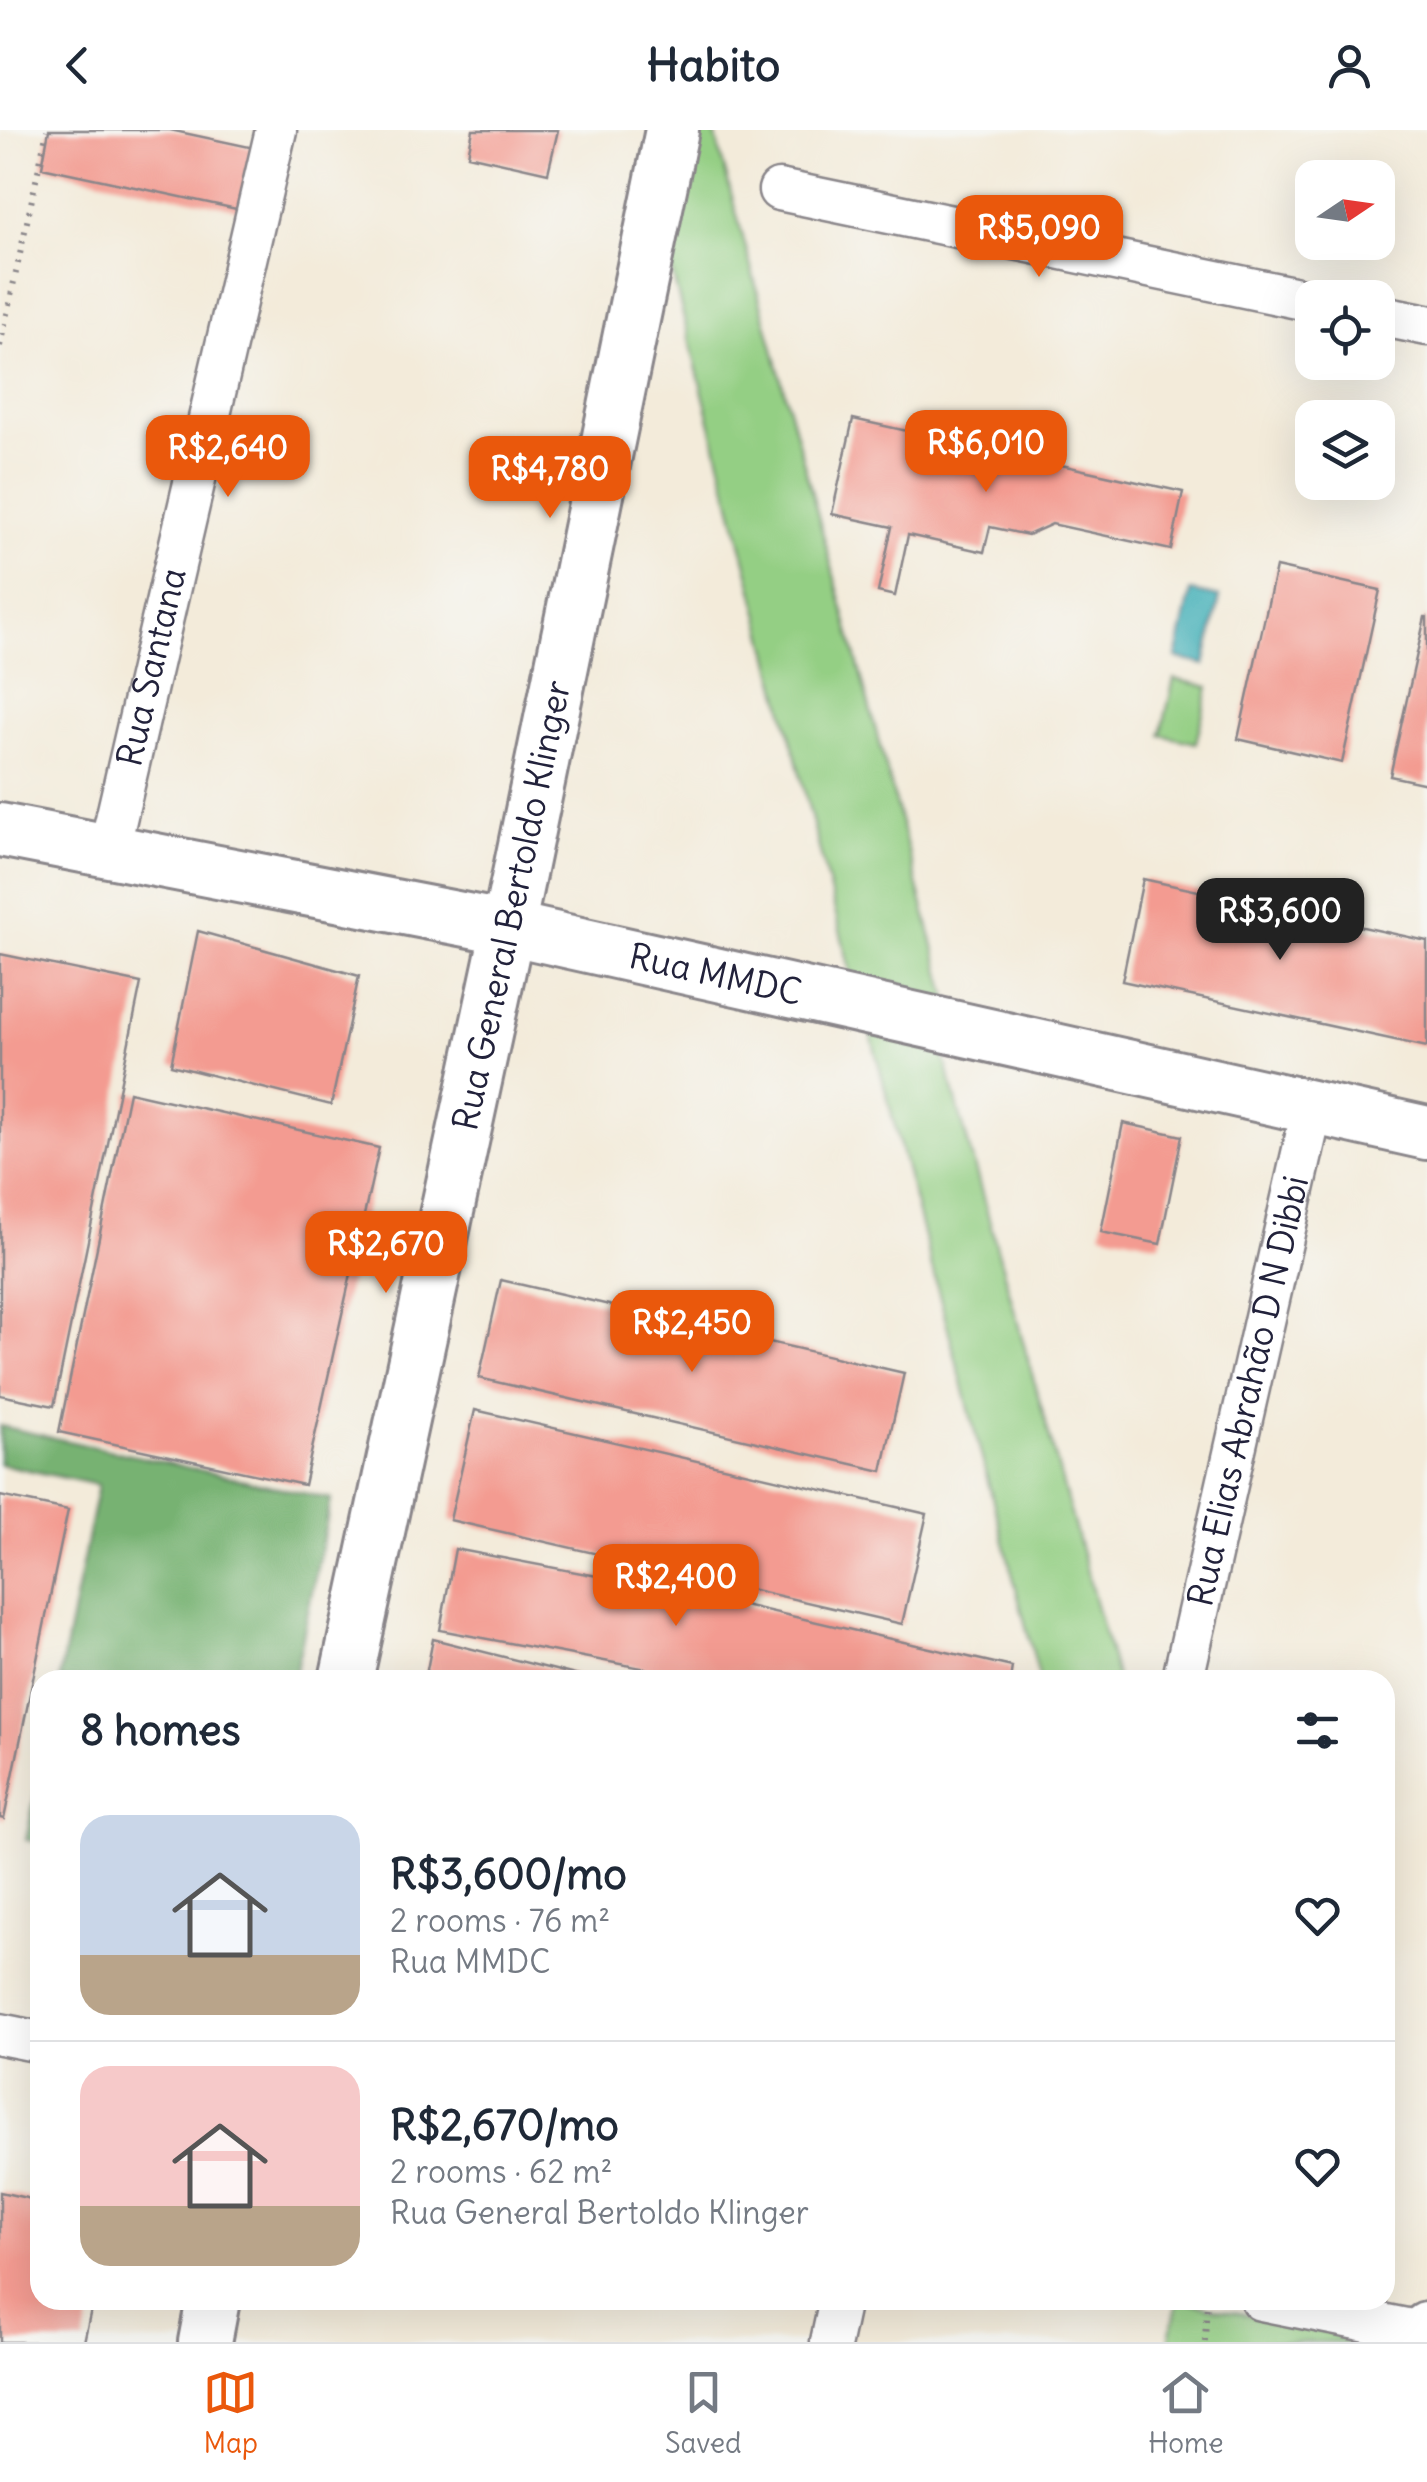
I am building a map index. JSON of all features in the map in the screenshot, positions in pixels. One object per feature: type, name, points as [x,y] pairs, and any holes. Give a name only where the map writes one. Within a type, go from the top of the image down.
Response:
[{"type":"street","name":"Rua Santana","points":[[108,854],[276,130]]},
{"type":"street","name":"Rua General Bertoldo Klinger","points":[[348,1670],[508,928],[672,130]]},
{"type":"street","points":[[779,190],[1295,297]]},
{"type":"street","points":[[1395,318],[1427,325]]},
{"type":"street","name":"Rua MMDC","points":[[0,830],[108,854],[508,928],[1427,1133]]},
{"type":"street","name":"Rua Elias Abrahão D N Dibbi","points":[[1185,1670],[1312,1110]]},
{"type":"street","points":[[0,2034],[30,2040]]},
{"type":"street","points":[[204,2342],[212,2310]]},
{"type":"street","points":[[831,2342],[838,2310]]},
{"type":"street","points":[[1314,2310],[1427,2332],[1424,2342]]},
{"type":"path","points":[[0,346],[46,130]]},
{"type":"path","points":[[1205,2342],[1207,2310]]},
{"type":"green space","points":[[700,130],[714,130],[952,1013],[856,993],[671,268]]},
{"type":"green space","points":[[1174,679],[1209,687],[1196,743],[1161,735]]},
{"type":"green space","points":[[865,1012],[936,1028],[1114,1670],[1037,1670]]},
{"type":"green space","points":[[0,1426],[331,1499],[296,1670],[61,1670],[98,1485],[0,1464]]},
{"type":"green space","points":[[1176,2310],[1226,2310],[1378,2342],[1169,2342]]},
{"type":"water","points":[[1191,591],[1220,597],[1205,665],[1176,658]]},
{"type":"building","points":[[49,130],[170,130],[268,151],[255,213],[42,167]]},
{"type":"building","points":[[473,130],[558,130],[548,173],[468,155]]},
{"type":"building","points":[[853,419],[1183,492],[1171,550],[1052,524],[1028,535],[990,527],[984,552],[908,535],[895,596],[878,592],[892,527],[832,514]]},
{"type":"building","points":[[1276,567],[1380,590],[1342,763],[1238,739]]},
{"type":"building","points":[[1427,617],[1427,784],[1390,776]]},
{"type":"building","points":[[1143,879],[1427,941],[1427,1047],[1122,981]]},
{"type":"building","points":[[198,931],[359,976],[331,1105],[171,1065]]},
{"type":"building","points":[[0,954],[141,983],[54,1406],[0,1395]]},
{"type":"building","points":[[129,1092],[379,1148],[304,1485],[59,1432]]},
{"type":"building","points":[[1123,1123],[1182,1136],[1160,1244],[1101,1232]]},
{"type":"building","points":[[501,1280],[904,1373],[882,1471],[479,1378]]},
{"type":"building","points":[[475,1410],[927,1514],[902,1624],[450,1520]]},
{"type":"building","points":[[0,1496],[68,1510],[35,1670],[30,1670],[30,1693],[4,1819],[0,1818]]},
{"type":"building","points":[[455,1549],[713,1598],[1012,1667],[652,1670],[440,1630]]},
{"type":"building","points":[[433,1639],[555,1670],[427,1670]]},
{"type":"building","points":[[0,2192],[30,2199],[30,2310],[91,2310],[84,2342],[0,2342]]}]
